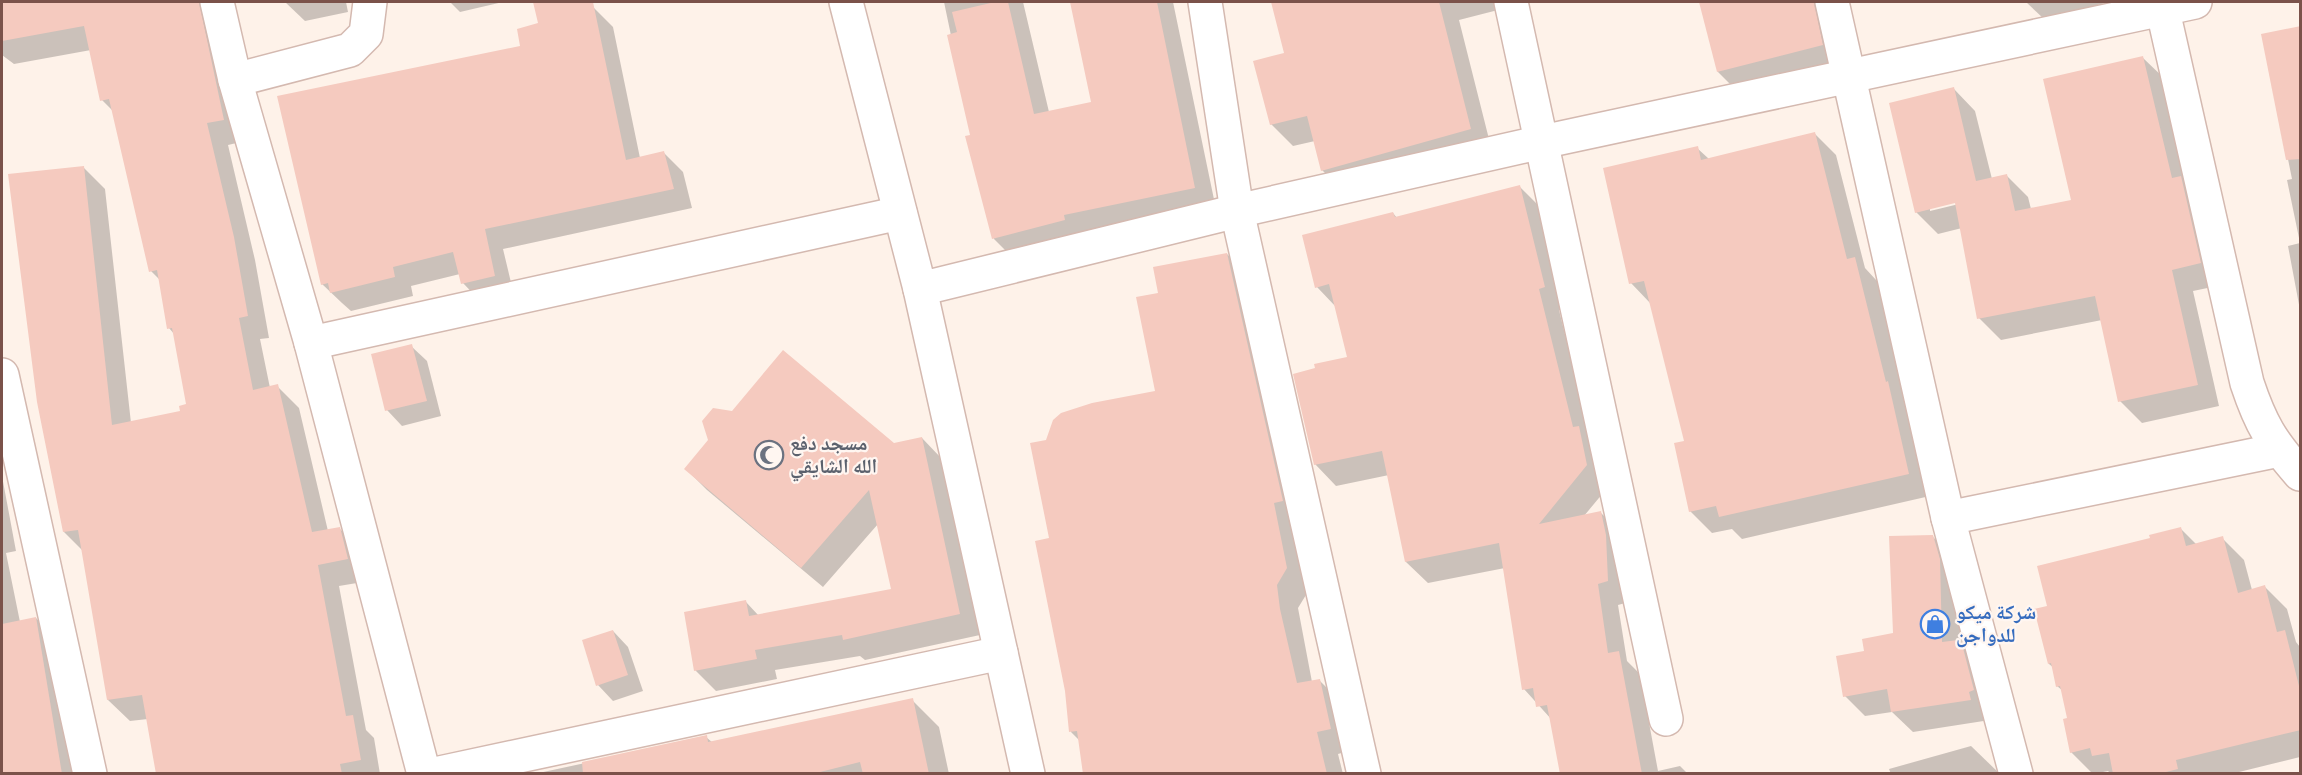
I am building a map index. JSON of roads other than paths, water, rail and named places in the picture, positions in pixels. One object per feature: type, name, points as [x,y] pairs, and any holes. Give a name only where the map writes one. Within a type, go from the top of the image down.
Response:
[{"type":"street","points":[[217,2],[235,80],[311,343],[424,774]]},
{"type":"street","points":[[235,80],[350,50],[366,34],[370,2]]},
{"type":"street","points":[[846,2],[920,289],[1028,774]]},
{"type":"street","points":[[1205,2],[1237,211],[1364,774]]},
{"type":"street","points":[[1511,2],[1666,719]]},
{"type":"street","points":[[1832,2],[1948,518],[2016,774]]},
{"type":"street","points":[[920,289],[1237,211],[1542,142],[2162,5],[2195,2]]},
{"type":"street","points":[[2162,5],[2247,383],[2260,421],[2279,450],[2301,474]]},
{"type":"street","points":[[311,343],[900,213]]},
{"type":"street","points":[[2,375],[90,774]]},
{"type":"street","points":[[1948,518],[2279,450]]},
{"type":"street","points":[[435,774],[1001,653]]},
{"type":"place","name":"مسجد دفع الله الشايقي","points":[[769,455]]},
{"type":"place","name":"شركة ميكو للدواجن","points":[[1935,624]]}]
